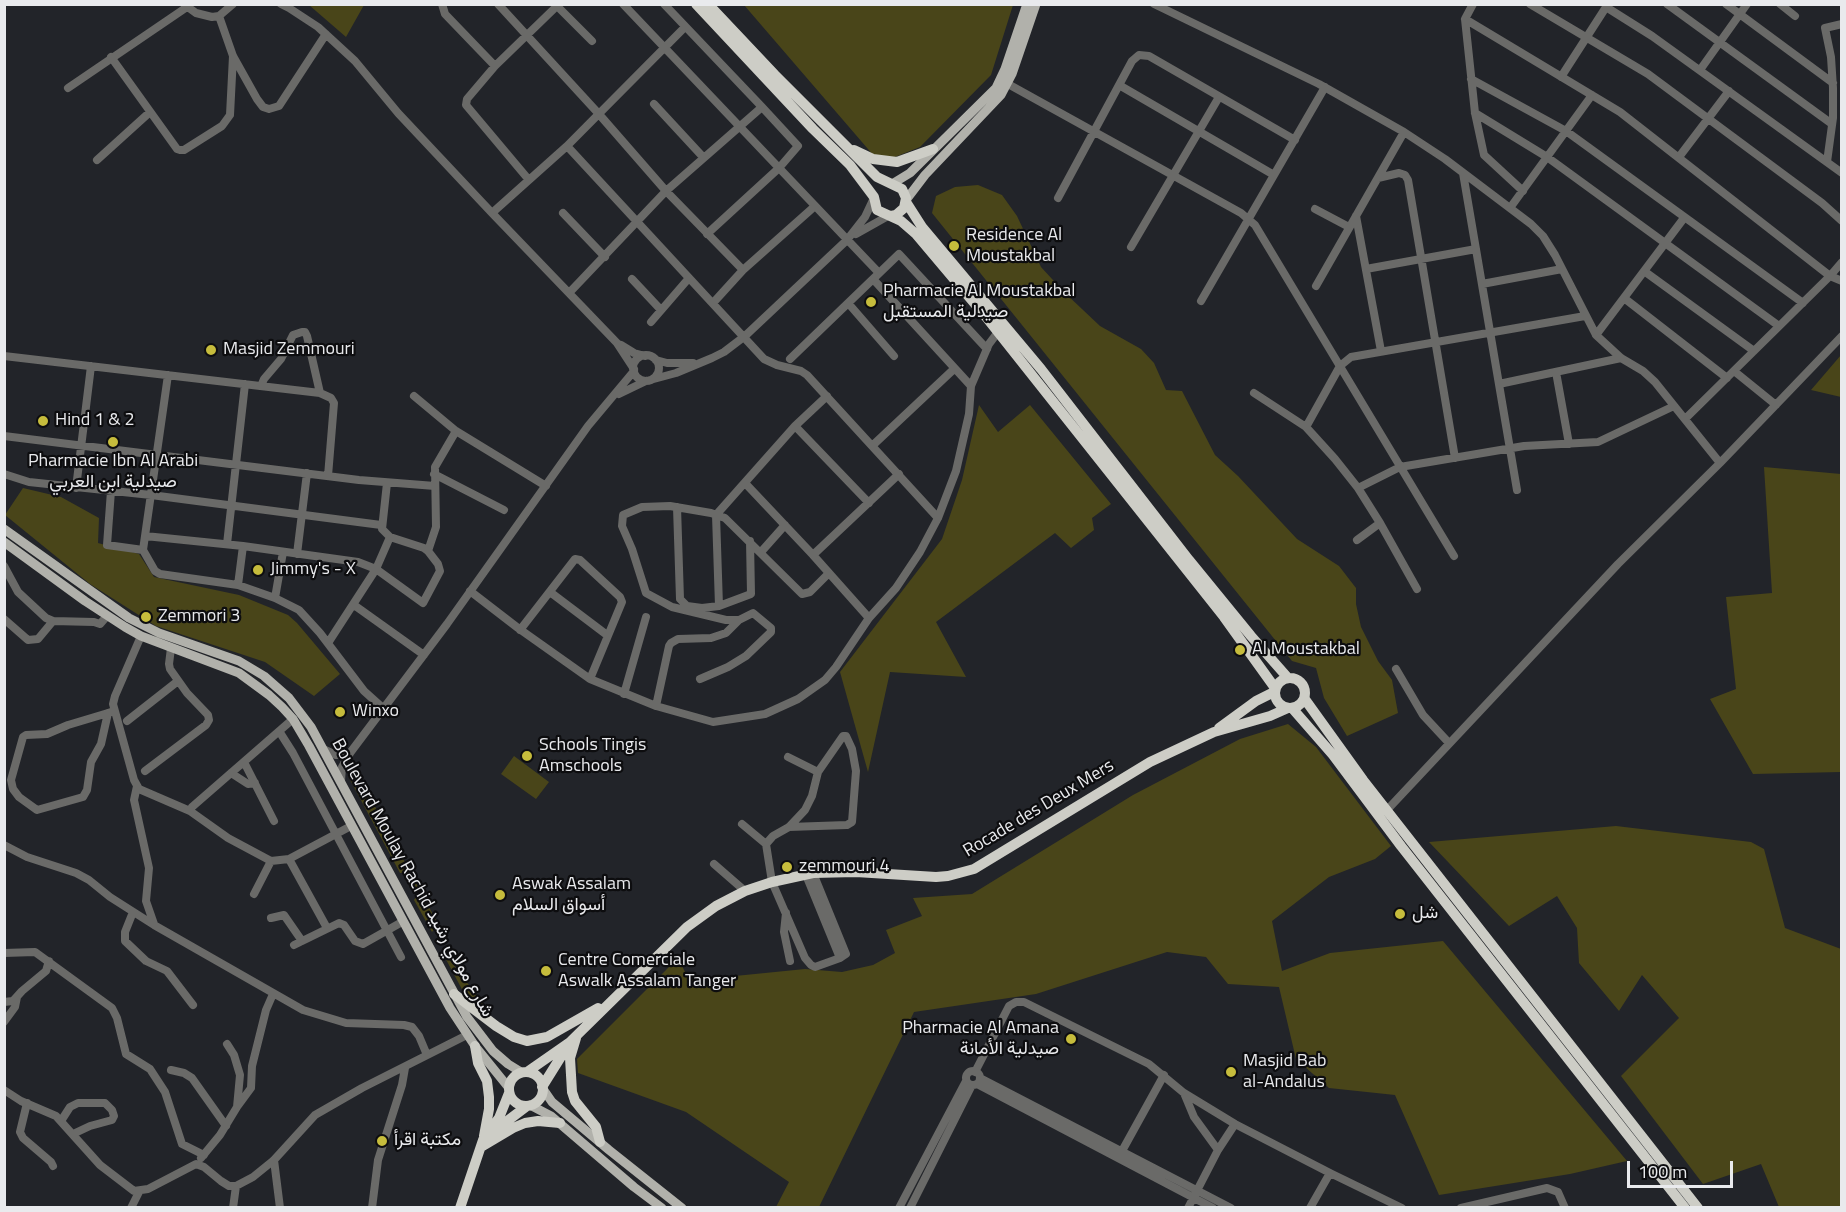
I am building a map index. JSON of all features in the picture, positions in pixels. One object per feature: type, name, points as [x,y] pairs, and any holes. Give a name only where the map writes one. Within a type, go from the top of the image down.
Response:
[{"type":"highway","points":[[696,4],[850,165],[874,198],[877,210],[901,221],[915,234],[1001,329],[1216,594],[1288,678],[1300,682],[1305,689],[1304,698],[1301,703],[1290,708]]},
{"type":"highway","points":[[708,4],[783,84],[877,177],[902,189],[906,201],[922,227],[1224,617],[1275,690],[1279,703],[1290,708],[1340,764],[1401,846],[1685,1208]]},
{"type":"highway","points":[[849,148],[873,159],[897,162],[933,149]]},
{"type":"highway","points":[[874,198],[881,186],[891,184]]},
{"type":"highway","points":[[890,216],[900,212],[906,201]]},
{"type":"highway","points":[[1275,690],[1282,680],[1288,678]]},
{"type":"highway","name":"Rocade des Deux Mers","points":[[1214,732],[1275,690]]},
{"type":"highway","points":[[1304,698],[1387,810],[1698,1208]]},
{"type":"highway","name":"Rocade des Deux Mers","points":[[482,1144],[493,1132],[528,1105],[537,1101],[542,1088],[574,1038],[687,927],[707,912],[745,891],[809,874],[856,873],[936,877],[974,869],[1150,762],[1214,732],[1290,708]]},
{"type":"highway","points":[[454,994],[514,1038],[527,1041],[547,1037],[607,1004]]},
{"type":"highway","points":[[574,1038],[570,1058],[572,1092],[596,1127],[600,1142]]},
{"type":"highway","name":"Rocade des Deux Mers","points":[[460,1208],[482,1144],[499,1118],[513,1078],[574,1038]]},
{"type":"highway","points":[[475,1046],[477,1063],[487,1082],[489,1097],[482,1144]]},
{"type":"highway","points":[[524,1072],[537,1076],[542,1088]]},
{"type":"highway","points":[[509,1091],[516,1102],[528,1105]]},
{"type":"highway","points":[[482,1144],[525,1123],[538,1120],[560,1123]]},
{"type":"main road","points":[[891,184],[910,173],[996,88],[1005,69],[1027,4]]},
{"type":"main road","points":[[906,201],[925,175],[1001,95],[1008,84],[1036,4]]},
{"type":"main road","name":"Boulevard Moulay Rachid شارع مولاي رشيد","points":[[4,529],[129,618],[159,633],[239,661],[264,676],[290,698],[322,748],[454,994],[480,1036],[508,1064],[524,1072]]},
{"type":"main road","name":"Boulevard Moulay Rachid شارع مولاي رشيد","points":[[4,542],[107,616],[141,636],[239,674],[269,695],[293,719],[450,1008],[466,1035],[509,1091]]},
{"type":"main road","points":[[542,1088],[552,1102],[631,1169],[682,1208]]},
{"type":"main road","points":[[528,1105],[543,1111],[560,1123],[662,1208]]},
{"type":"street","points":[[68,88],[186,6],[205,17],[219,15],[233,4]]},
{"type":"street","points":[[281,4],[326,34],[355,61],[398,112],[617,343],[639,378],[648,381]]},
{"type":"street","points":[[442,4],[445,14],[495,66]]},
{"type":"street","points":[[498,4],[666,191],[742,270]]},
{"type":"street","points":[[623,4],[847,240],[954,369],[971,386]]},
{"type":"street","points":[[664,4],[762,106],[797,144],[798,148],[707,234]]},
{"type":"street","points":[[1473,4],[1465,19],[1475,113],[1484,155],[1523,191]]},
{"type":"street","points":[[1530,4],[1648,74],[1822,203],[1842,221]]},
{"type":"street","points":[[1667,4],[1832,124]]},
{"type":"street","points":[[1726,4],[1833,83]]},
{"type":"street","points":[[1700,70],[1747,4]]},
{"type":"street","points":[[1780,4],[1795,16]]},
{"type":"street","points":[[529,180],[466,105],[467,99],[495,66],[557,5],[592,41]]},
{"type":"street","points":[[1159,5],[1325,87],[1404,132],[1532,224],[1544,236],[1596,335],[1621,358],[1649,376],[1720,463]]},
{"type":"street","points":[[1562,77],[1607,6],[1700,70],[1842,174]]},
{"type":"street","points":[[219,15],[233,56],[257,99],[263,107],[274,109],[279,106],[326,34]]},
{"type":"street","points":[[1465,19],[1620,112],[1830,276],[1842,281]]},
{"type":"street","points":[[1827,162],[1832,124],[1833,83],[1825,28],[1842,24]]},
{"type":"street","points":[[492,213],[567,146],[685,27]]},
{"type":"street","points":[[1058,198],[1135,57],[1144,54],[1295,140]]},
{"type":"street","points":[[111,57],[177,149],[184,150],[222,126],[230,115],[233,56]]},
{"type":"street","points":[[1471,79],[1566,131],[1803,303]]},
{"type":"street","points":[[1008,84],[1095,130],[1249,218],[1260,232],[1454,556]]},
{"type":"street","points":[[1119,85],[1274,175]]},
{"type":"street","points":[[1201,301],[1325,87]]},
{"type":"street","points":[[1679,157],[1729,91]]},
{"type":"street","points":[[1510,208],[1593,95]]},
{"type":"street","points":[[1131,247],[1219,97]]},
{"type":"street","points":[[654,104],[703,157]]},
{"type":"street","points":[[568,293],[666,191],[762,106]]},
{"type":"street","points":[[97,160],[150,112]]},
{"type":"street","points":[[1475,113],[1547,157],[1779,326]]},
{"type":"street","points":[[1316,286],[1404,132]]},
{"type":"street","points":[[1830,145],[1842,147]]},
{"type":"street","points":[[567,146],[764,358],[777,365],[801,370],[938,518]]},
{"type":"street","points":[[1378,178],[1399,173],[1407,177],[1455,458]]},
{"type":"street","points":[[1463,173],[1517,490]]},
{"type":"street","points":[[613,398],[628,388],[676,373],[724,352],[745,336],[847,240],[865,216],[874,198]]},
{"type":"street","points":[[713,303],[742,270],[815,206]]},
{"type":"street","points":[[1315,209],[1349,227]]},
{"type":"street","points":[[563,213],[605,257]]},
{"type":"street","points":[[847,240],[890,216]]},
{"type":"street","points":[[1356,216],[1381,351]]},
{"type":"street","points":[[1596,335],[1684,218]]},
{"type":"street","points":[[1366,269],[1476,249]]},
{"type":"street","points":[[790,359],[899,254],[987,349]]},
{"type":"street","points":[[1685,419],[1842,262]]},
{"type":"street","points":[[1482,284],[1562,269]]},
{"type":"street","points":[[1644,271],[1754,351]]},
{"type":"street","points":[[651,322],[689,278]]},
{"type":"street","points":[[632,279],[661,310]]},
{"type":"street","points":[[1624,298],[1727,378]]},
{"type":"street","points":[[848,303],[894,356]]},
{"type":"street","points":[[1306,427],[1340,366],[1351,357],[1585,316]]},
{"type":"street","points":[[470,591],[520,630],[590,679],[656,706],[713,722],[765,714],[783,706],[825,680],[869,618],[906,574],[938,518],[960,457],[969,414],[971,386],[987,349],[1001,329]]},
{"type":"street","points":[[261,386],[281,359],[293,335],[305,332],[320,393]]},
{"type":"street","points":[[1387,810],[1618,564],[1720,463],[1842,336]]},
{"type":"street","points":[[617,343],[634,353],[656,360],[668,363],[697,363]]},
{"type":"street","points":[[4,356],[320,393],[331,398],[334,403],[328,476]]},
{"type":"street","points":[[341,783],[342,767],[350,753],[424,655],[588,426],[634,370],[636,362],[645,356]]},
{"type":"street","points":[[1499,384],[1621,358]]},
{"type":"street","points":[[648,381],[659,372],[656,360]]},
{"type":"street","points":[[76,488],[92,366]]},
{"type":"street","points":[[872,446],[954,369]]},
{"type":"street","points":[[1734,371],[1776,405]]},
{"type":"street","points":[[1556,372],[1569,444]]},
{"type":"street","points":[[168,375],[143,550],[155,571],[160,574],[238,585],[275,598],[299,610],[328,643],[364,691],[384,709]]},
{"type":"street","points":[[227,544],[245,384]]},
{"type":"street","points":[[1254,393],[1306,427],[1335,459],[1358,488],[1417,589]]},
{"type":"street","points":[[414,396],[456,431],[546,486]]},
{"type":"street","points":[[719,606],[716,515],[795,426],[827,396]]},
{"type":"street","points":[[1358,488],[1401,467],[1510,449],[1598,442],[1674,406]]},
{"type":"street","points":[[795,426],[869,502]]},
{"type":"street","points":[[428,551],[436,527],[434,474],[439,458],[456,431]]},
{"type":"street","points":[[4,436],[387,483],[435,486]]},
{"type":"street","points":[[297,554],[307,473]]},
{"type":"street","points":[[4,474],[29,482],[151,495],[381,525]]},
{"type":"street","points":[[434,474],[504,510]]},
{"type":"street","points":[[813,555],[898,474]]},
{"type":"street","points":[[145,536],[227,544],[358,562],[376,569],[423,603],[440,572],[440,567],[424,548],[390,537],[385,533],[381,525],[387,483]]},
{"type":"street","points":[[745,483],[869,618]]},
{"type":"street","points":[[111,491],[107,545],[143,550]]},
{"type":"street","points":[[739,620],[726,620],[672,607],[646,593],[621,518],[628,512],[642,507],[677,507],[716,515],[731,523],[802,594],[810,592],[829,573]]},
{"type":"street","points":[[677,507],[680,599],[687,606],[702,608],[719,606],[751,594],[750,541]]},
{"type":"street","points":[[1357,540],[1380,523]]},
{"type":"street","points":[[761,552],[785,525]]},
{"type":"street","points":[[328,643],[376,569],[390,537]]},
{"type":"street","points":[[238,585],[243,546]]},
{"type":"street","points":[[275,598],[283,552]]},
{"type":"street","points":[[520,630],[575,560],[580,560],[622,600],[590,679]]},
{"type":"street","points":[[4,566],[18,592],[46,618],[53,621],[100,624],[107,616]]},
{"type":"street","points":[[550,592],[607,635]]},
{"type":"street","points":[[354,605],[424,655]]},
{"type":"street","points":[[656,706],[671,643],[678,639],[704,639],[722,635],[739,620],[754,613],[769,625],[771,632],[746,656],[700,679]]},
{"type":"street","points":[[624,694],[646,617]]},
{"type":"street","points":[[4,619],[28,640],[38,639],[53,621]]},
{"type":"street","points":[[111,712],[47,734],[26,735],[11,780],[13,789],[19,797],[37,810],[83,797],[87,790],[91,762],[100,744],[111,712],[115,696],[141,636]]},
{"type":"street","points":[[145,771],[209,722],[208,715],[178,681],[169,664],[171,648]]},
{"type":"street","points":[[1395,669],[1423,715],[1449,743]]},
{"type":"street","points":[[127,721],[178,681]]},
{"type":"street","points":[[111,712],[137,786],[134,800],[149,868],[146,901],[154,925]]},
{"type":"street","points":[[190,812],[192,807],[293,719]]},
{"type":"street","points":[[279,731],[293,753],[401,957]]},
{"type":"street","points":[[766,843],[789,827],[808,804],[818,772],[843,736],[846,736],[852,749],[856,771],[852,822],[847,825],[789,827]]},
{"type":"street","points":[[322,748],[336,756],[350,753]]},
{"type":"street","points":[[788,757],[818,772]]},
{"type":"street","points":[[244,762],[274,821]]},
{"type":"street","points":[[231,773],[248,784],[255,783]]},
{"type":"street","points":[[137,786],[145,792],[190,812],[228,838],[271,861],[289,859],[351,826]]},
{"type":"street","points":[[742,824],[766,843],[772,882],[805,958],[815,967],[846,954],[809,874]]},
{"type":"street","points":[[4,845],[27,857],[76,873],[89,880],[154,925],[303,1010],[332,1020],[363,1024],[408,1025],[416,1031],[427,1056]]},
{"type":"street","points":[[289,859],[327,928]]},
{"type":"street","points":[[254,894],[271,861]]},
{"type":"street","points":[[714,864],[745,891]]},
{"type":"street","points":[[133,912],[125,932],[125,941],[146,961],[167,971],[193,1005]]},
{"type":"street","points":[[786,913],[784,932],[790,961]]},
{"type":"street","points":[[271,918],[284,915],[302,941]]},
{"type":"street","points":[[294,945],[338,923],[343,923],[355,941],[360,944],[402,922]]},
{"type":"street","points":[[4,953],[35,952],[112,1008],[117,1018],[126,1054],[150,1070],[165,1092],[182,1144],[204,1155]]},
{"type":"street","points":[[4,1002],[8,1003],[46,971],[49,961]]},
{"type":"street","points":[[4,1090],[13,1097],[52,1113],[100,1165],[131,1190],[139,1192],[196,1164],[226,1126],[251,1088],[252,1066],[266,1010],[273,994]]},
{"type":"street","points":[[4,1022],[15,1007],[16,997]]},
{"type":"street","points":[[910,1208],[1006,1011],[1013,1003],[1020,1001],[1149,1064],[1184,1092],[1235,1124],[1402,1208]]},
{"type":"street","points":[[196,1164],[204,1167],[229,1186],[236,1186],[253,1177],[274,1160],[315,1115],[362,1088],[466,1035]]},
{"type":"street","points":[[227,1044],[234,1055],[240,1074],[237,1107]]},
{"type":"street","points":[[372,1208],[378,1160],[402,1085],[405,1068]]},
{"type":"street","points":[[171,1070],[184,1073],[192,1078],[226,1126]]},
{"type":"street","points":[[1122,1151],[1164,1076]]},
{"type":"street","points":[[974,1080],[1122,1151],[1195,1194],[1213,1208]]},
{"type":"street","points":[[974,1080],[1195,1194],[1231,1208]]},
{"type":"street","points":[[899,1208],[974,1080]]},
{"type":"street","points":[[1184,1092],[1194,1117],[1218,1150]]},
{"type":"street","points":[[27,1103],[20,1132],[23,1138],[53,1166]]},
{"type":"street","points":[[61,1121],[70,1107],[78,1103],[105,1103],[112,1110],[114,1116],[112,1120],[73,1134]]},
{"type":"street","points":[[1188,1208],[1218,1150],[1235,1124]]},
{"type":"street","points":[[274,1160],[280,1208]]},
{"type":"street","points":[[1310,1208],[1330,1173]]},
{"type":"street","points":[[233,1208],[236,1186]]},
{"type":"street","points":[[1461,1208],[1547,1188],[1558,1192],[1565,1208]]},
{"type":"street","points":[[131,1208],[139,1192]]},
{"type":"shaded area","points":[[309,5],[364,5],[346,37]]},
{"type":"shaded area","points":[[744,5],[1013,5],[991,75],[920,147],[880,163]]},
{"type":"shaded area","points":[[978,185],[1002,195],[1017,216],[1041,267],[1064,292],[1100,326],[1141,349],[1154,363],[1166,390],[1182,391],[1215,455],[1297,539],[1339,566],[1356,588],[1356,604],[1361,627],[1378,661],[1392,680],[1398,713],[1347,736],[1324,698],[1316,668],[1292,661],[932,213],[936,196],[955,187]]},
{"type":"shaded area","points":[[1841,355],[1841,397],[1811,390]]},
{"type":"shaded area","points":[[979,405],[998,432],[1030,405],[1111,504],[1092,518],[1094,530],[1071,548],[1055,533],[936,622],[966,677],[890,672],[868,772],[840,672],[942,539],[962,480]]},
{"type":"shaded area","points":[[1764,467],[1841,474],[1841,772],[1753,774],[1710,699],[1736,689],[1726,597],[1772,593]]},
{"type":"shaded area","points":[[23,488],[61,497],[99,518],[98,543],[139,554],[154,577],[239,595],[288,615],[340,674],[314,696],[265,662],[156,626],[90,584],[5,515]]},
{"type":"shaded area","points":[[1288,724],[1316,747],[1391,846],[1375,859],[1329,877],[1272,921],[1282,971],[1330,953],[1443,941],[1627,1161],[1570,1174],[1439,1195],[1395,1095],[1329,1088],[1296,1059],[1279,987],[1228,984],[1206,957],[1167,952],[1036,994],[914,1012],[819,1207],[776,1207],[789,1182],[686,1112],[578,1073],[577,1059],[678,958],[688,978],[695,980],[805,969],[842,972],[873,965],[895,953],[886,930],[922,916],[913,898],[972,894],[1133,795],[1240,739]]},
{"type":"shaded area","points":[[514,756],[549,782],[536,799],[501,774]]},
{"type":"shaded area","points":[[351,769],[358,775],[437,922],[432,932],[414,900],[417,895],[406,873],[400,873],[348,776]]},
{"type":"shaded area","points":[[1616,826],[1751,842],[1764,849],[1785,928],[1841,949],[1841,1207],[1779,1207],[1761,1164],[1703,1184],[1621,1076],[1679,1018],[1642,975],[1619,1011],[1579,963],[1577,928],[1557,896],[1509,926],[1429,842]]},
{"type":"shaded area","points":[[442,952],[450,960],[490,1013],[465,995]]},
{"type":"place","name":"Residence Al Moustakbal","points":[[954,246]]},
{"type":"place","name":"Pharmacie Al Moustakbal صيدلية المستقبل","points":[[871,302]]},
{"type":"place","name":"Masjid Zemmouri","points":[[211,350]]},
{"type":"place","name":"Hind 1 & 2","points":[[43,421]]},
{"type":"place","name":"Pharmacie Ibn Al Arabi صيدلية ابن العربي","points":[[113,442]]},
{"type":"place","name":"Jimmy's - X","points":[[258,570]]},
{"type":"place","name":"Zemmori 3","points":[[146,617]]},
{"type":"place","name":"Al Moustakbal","points":[[1240,650]]},
{"type":"place","name":"Winxo","points":[[340,712]]},
{"type":"place","name":"Schools Tingis Amschools","points":[[527,756]]},
{"type":"place","name":"zemmouri 4","points":[[787,867]]},
{"type":"place","name":"Aswak Assalam أسواق السلام","points":[[500,895]]},
{"type":"place","name":"شل","points":[[1400,914]]},
{"type":"place","name":"Centre Comerciale Aswalk Assalam Tanger","points":[[546,971]]},
{"type":"place","name":"Pharmacie Al Amana صيدلية الأمانة","points":[[1071,1039]]},
{"type":"place","name":"Masjid Bab al-Andalus","points":[[1231,1072]]},
{"type":"place","name":"مكتبة اقرأ","points":[[382,1141]]}]
